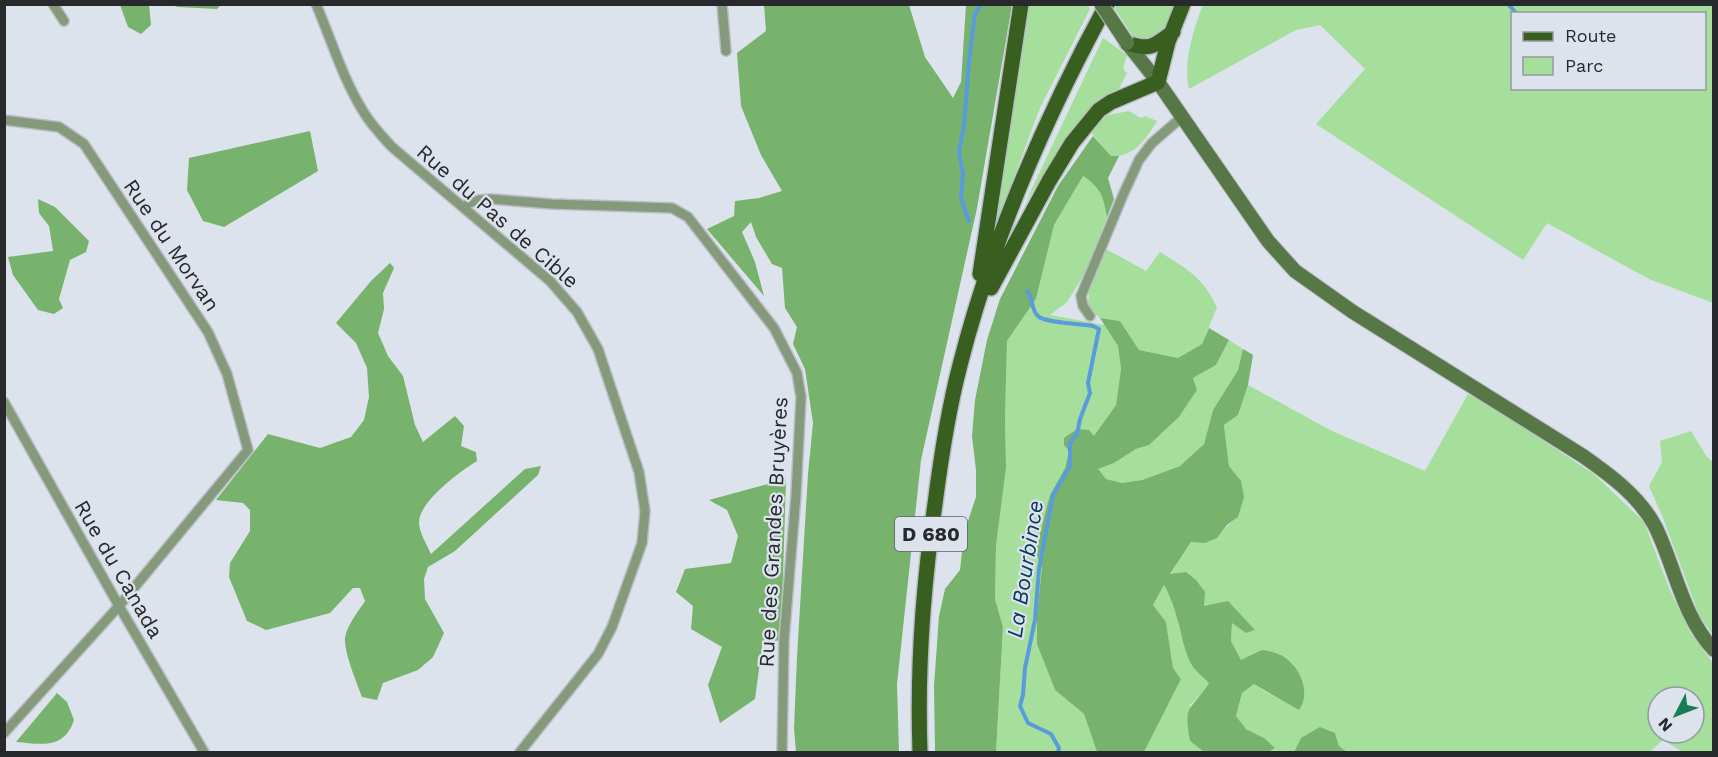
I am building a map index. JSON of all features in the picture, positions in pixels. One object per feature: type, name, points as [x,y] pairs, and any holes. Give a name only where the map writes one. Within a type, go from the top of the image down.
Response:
[{"type":"main road","points":[[973,319],[1021,4]]},
{"type":"main road","points":[[1101,4],[1268,241],[1295,271],[1353,312],[1583,456],[1609,474],[1629,493],[1654,524],[1691,614],[1713,650]]},
{"type":"main road","name":"D 680","points":[[920,753],[919,680],[922,609],[942,450],[960,367],[999,240],[1030,161],[1065,84],[1107,4]]},
{"type":"main road","points":[[1158,82],[1183,4]]},
{"type":"main road","points":[[1127,43],[1142,48],[1156,45],[1173,32]]},
{"type":"main road","points":[[973,319],[1072,143],[1099,110],[1111,102],[1158,82]]},
{"type":"street","points":[[53,4],[64,21]]},
{"type":"street","name":"Rue du Pas de Cible","points":[[316,4],[362,110],[376,130],[392,147],[550,281],[577,312],[598,349],[639,472],[645,510],[642,543],[612,627],[598,654],[520,753]]},
{"type":"street","points":[[722,4],[726,51]]},
{"type":"street","points":[[1090,316],[1083,306],[1081,296],[1139,160],[1166,130],[1182,117]]},
{"type":"street","name":"Rue du Morvan","points":[[4,120],[59,127],[84,144],[208,332],[227,374],[248,450],[119,606]]},
{"type":"street","name":"Rue des Grandes Bruyères","points":[[464,207],[479,200],[491,199],[552,204],[672,208],[688,217],[774,328],[797,373],[801,397],[784,640],[782,753]]},
{"type":"street","name":"Rue du Canada","points":[[4,402],[204,753]]},
{"type":"street","points":[[4,733],[119,606]]},
{"type":"green space","points":[[120,5],[149,5],[151,25],[141,34],[128,27]]},
{"type":"green space","points":[[171,5],[221,5],[217,9]]},
{"type":"green space","points":[[764,5],[909,5],[925,57],[953,98],[961,82],[966,5],[1012,5],[977,208],[921,460],[897,684],[899,752],[796,752],[794,728],[797,657],[813,423],[805,369],[793,344],[797,327],[785,308],[782,268],[772,264],[756,237],[751,222],[742,232],[755,262],[764,296],[707,229],[734,216],[735,201],[759,198],[782,191],[761,155],[741,106],[737,53],[766,31]]},
{"type":"green space","points":[[1027,5],[1088,5],[1090,9],[1040,108],[995,227]]},
{"type":"green space","points":[[1117,5],[1178,5],[1167,25],[1156,35],[1143,40],[1135,40],[1115,9]]},
{"type":"green space","points":[[1203,5],[1713,5],[1713,303],[1649,279],[1547,223],[1523,260],[1316,124],[1365,69],[1320,25],[1296,30],[1189,89],[1187,68],[1193,36]]},
{"type":"green space","points":[[1103,38],[1127,55],[1123,69],[1127,73],[1119,89],[1099,99],[1074,128],[1025,203]]},
{"type":"green space","points":[[1129,111],[1141,118],[1145,116],[1157,121],[1144,141],[1134,150],[1111,157],[1089,130],[1108,115]]},
{"type":"green space","points":[[310,131],[318,171],[224,227],[203,221],[187,190],[189,158]]},
{"type":"green space","points":[[1093,136],[1111,156],[1119,156],[1108,178],[1114,199],[1107,217],[1101,194],[1083,176],[1054,225],[1036,299],[1007,341],[1006,468],[996,546],[995,599],[1003,627],[996,752],[935,752],[934,686],[939,616],[945,589],[960,570],[964,533],[976,497],[972,436],[975,400],[987,340],[1000,299],[1058,186]]},
{"type":"green space","points":[[1083,176],[1097,187],[1103,196],[1107,217],[1085,273],[1067,302],[1050,315],[1105,325],[1118,346],[1121,369],[1116,405],[1094,437],[1064,445],[1069,451],[1065,468],[1050,495],[1035,551],[1042,567],[1037,615],[1037,644],[1055,690],[1084,714],[1097,752],[996,752],[1003,627],[995,599],[996,546],[1006,468],[1007,341],[1036,299],[1054,225]]},
{"type":"green space","points":[[38,199],[55,207],[89,241],[86,252],[70,260],[59,299],[63,308],[54,314],[38,310],[13,275],[8,257],[53,251],[49,226],[39,213]]},
{"type":"green space","points":[[1106,249],[1146,271],[1160,252],[1200,281],[1217,307],[1202,344],[1178,358],[1139,350],[1120,321],[1100,318],[1088,308],[1089,291]]},
{"type":"green space","points":[[390,263],[394,268],[383,293],[384,309],[378,333],[388,356],[403,376],[415,425],[423,442],[455,416],[464,426],[461,446],[476,452],[477,461],[442,488],[421,514],[420,530],[431,554],[525,469],[541,466],[538,475],[455,551],[428,567],[424,579],[425,599],[444,633],[433,657],[418,670],[383,683],[377,700],[362,697],[345,644],[348,628],[365,601],[360,588],[353,588],[330,613],[266,630],[247,621],[229,577],[230,563],[250,531],[250,510],[243,503],[216,500],[268,434],[320,448],[351,437],[364,420],[369,397],[367,368],[356,343],[336,323],[371,281]]},
{"type":"green space","points":[[1100,318],[1120,321],[1139,350],[1178,358],[1202,344],[1209,328],[1229,340],[1216,365],[1193,378],[1197,390],[1179,417],[1149,445],[1136,449],[1114,463],[1098,469],[1106,479],[1122,483],[1142,480],[1180,466],[1204,444],[1213,410],[1238,370],[1243,349],[1253,355],[1248,385],[1238,415],[1224,425],[1229,466],[1241,481],[1244,497],[1238,517],[1227,525],[1217,538],[1205,543],[1191,542],[1170,574],[1186,572],[1205,592],[1204,606],[1228,601],[1255,630],[1246,633],[1232,623],[1231,641],[1241,660],[1262,650],[1271,652],[1284,657],[1299,674],[1304,696],[1299,710],[1254,684],[1242,693],[1236,716],[1246,729],[1264,738],[1275,748],[1269,752],[1204,752],[1190,741],[1188,713],[1209,683],[1190,662],[1173,604],[1164,585],[1153,605],[1166,622],[1173,668],[1181,679],[1144,752],[1097,752],[1084,714],[1055,690],[1037,644],[1037,615],[1042,567],[1035,551],[1050,495],[1065,468],[1069,451],[1064,445],[1064,438],[1077,429],[1089,430],[1094,436],[1116,405],[1121,369],[1118,346]]},
{"type":"green space","points":[[1229,340],[1243,349],[1238,370],[1213,410],[1204,444],[1180,466],[1142,480],[1122,483],[1106,479],[1097,469],[1114,463],[1136,449],[1149,445],[1179,417],[1197,390],[1193,378],[1216,365]]},
{"type":"green space","points":[[1248,385],[1330,430],[1425,471],[1468,394],[1499,411],[1595,475],[1644,522],[1669,588],[1690,632],[1713,663],[1713,752],[1683,752],[1671,745],[1706,745],[1706,685],[1646,685],[1646,745],[1658,745],[1650,752],[1347,752],[1339,746],[1335,733],[1301,738],[1294,752],[1269,752],[1275,748],[1264,738],[1246,729],[1236,716],[1242,693],[1254,684],[1271,695],[1241,660],[1231,641],[1232,622],[1255,630],[1204,606],[1170,575],[1191,542],[1213,539],[1238,517],[1241,481],[1229,466],[1224,425],[1238,415]]},
{"type":"green space","points":[[1691,431],[1707,457],[1713,462],[1713,635],[1699,615],[1649,486],[1662,462],[1660,441]]},
{"type":"green space","points":[[786,479],[781,641],[763,640],[755,699],[720,723],[708,685],[722,647],[691,629],[693,606],[676,592],[685,569],[731,563],[738,536],[727,510],[709,500]]},
{"type":"green space","points":[[1164,585],[1175,604],[1179,628],[1191,664],[1209,683],[1190,705],[1190,741],[1204,752],[1144,752],[1181,679],[1173,668],[1166,622],[1153,605]]},
{"type":"green space","points":[[57,693],[67,702],[74,720],[70,730],[58,741],[51,743],[16,742]]},
{"type":"green space","points":[[1320,727],[1335,733],[1339,746],[1347,752],[1294,752],[1301,738]]},
{"type":"waterway","name":"La Bourbince","points":[[969,221],[961,198],[963,174],[959,153],[975,14],[981,4]]},
{"type":"waterway","points":[[1508,4],[1515,12]]},
{"type":"waterway","name":"La Bourbince","points":[[1027,291],[1034,311],[1039,317],[1099,329],[1088,383],[1090,393],[1077,434],[1070,443],[1070,466],[1053,495],[1039,569],[1035,620],[1020,706],[1028,723],[1051,734],[1059,748],[1058,752]]}]
